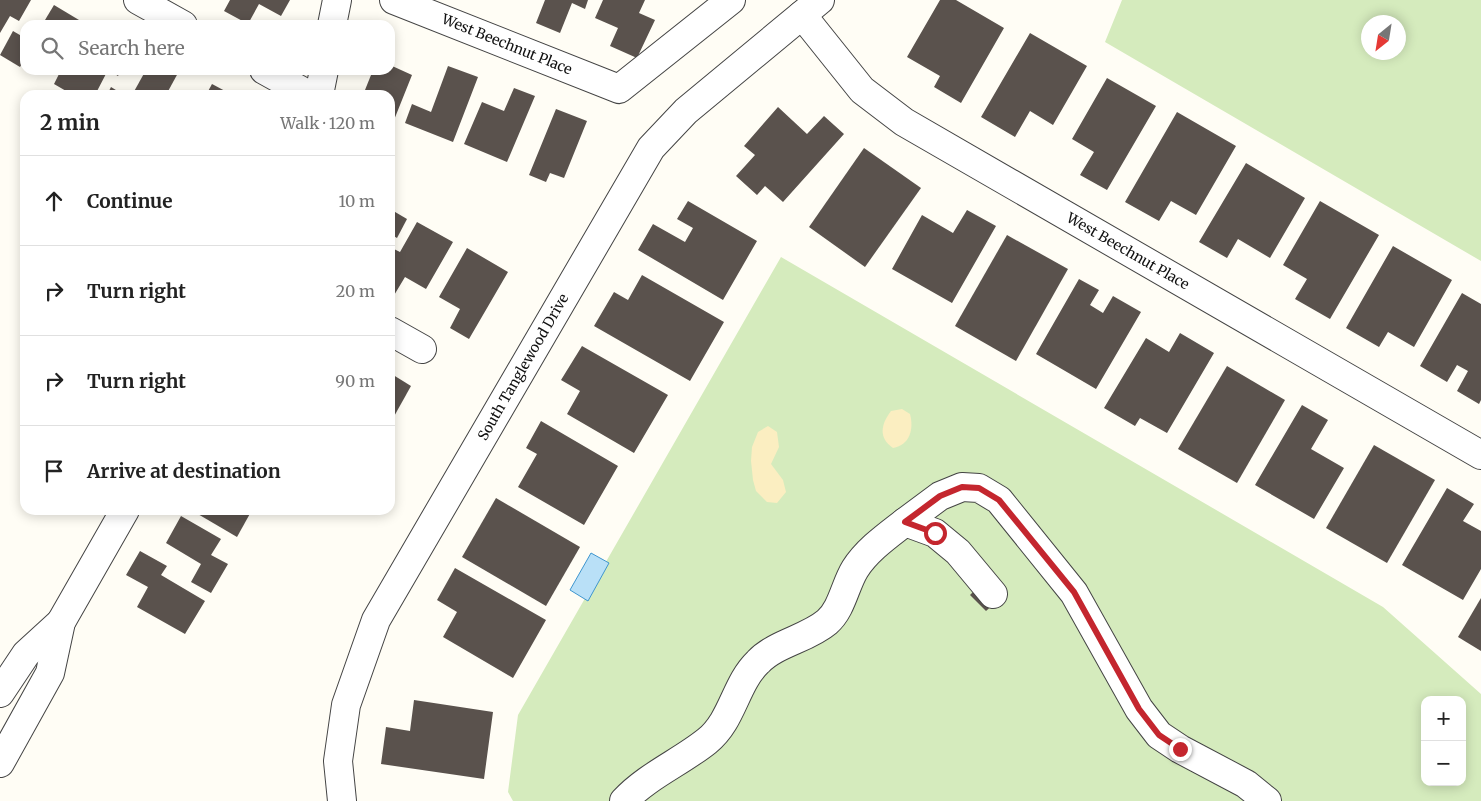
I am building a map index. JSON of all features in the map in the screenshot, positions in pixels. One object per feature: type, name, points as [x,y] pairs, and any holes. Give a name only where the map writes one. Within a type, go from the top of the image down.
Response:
[{"type":"street","points":[[138,0],[174,20]]},
{"type":"street","points":[[333,20],[337,0]]},
{"type":"street","name":"West Beechnut Place","points":[[394,0],[619,89],[731,0]]},
{"type":"street","name":"West Beechnut Place","points":[[811,8],[862,90],[904,122],[1481,455]]},
{"type":"street","name":"South Tanglewood Drive","points":[[342,801],[338,761],[346,705],[376,620],[651,148],[686,111],[811,8]]},
{"type":"street","points":[[273,75],[300,90]]},
{"type":"street","points":[[320,90],[323,75]]},
{"type":"street","points":[[395,334],[422,349]]},
{"type":"street","points":[[624,801],[665,769],[708,740],[732,709],[743,681],[758,661],[827,622],[843,596],[855,569],[871,550],[940,496],[962,487],[979,488],[999,500],[1074,592],[1139,709],[1159,735],[1180,749],[1246,784],[1267,801]]},
{"type":"street","points":[[2,754],[50,673],[61,622],[122,515]]},
{"type":"street","points":[[905,522],[935,533],[958,552],[993,594]]},
{"type":"street","points":[[0,693],[26,654],[61,622]]},
{"type":"green space","points":[[1122,0],[1481,0],[1481,261],[1105,42]]},
{"type":"green space","points":[[781,257],[1383,607],[1481,694],[1481,801],[513,801],[508,792],[518,715]]},
{"type":"sand","points":[[902,409],[910,414],[911,431],[903,444],[893,448],[885,440],[883,426],[891,411]]},
{"type":"sand","points":[[768,426],[777,432],[779,447],[771,464],[783,480],[786,492],[777,503],[767,502],[756,491],[753,480],[752,447],[758,432]]},
{"type":"water","points":[[591,553],[609,563],[588,601],[570,590]]},
{"type":"building","points":[[0,0],[31,0],[19,21],[10,16],[0,33]]},
{"type":"building","points":[[230,0],[290,0],[281,16],[259,4],[250,20],[241,20],[224,11]]},
{"type":"building","points":[[545,0],[588,0],[585,9],[572,3],[560,33],[536,23]]},
{"type":"building","points":[[603,0],[645,0],[639,13],[655,20],[637,58],[610,46],[618,28],[595,18]]},
{"type":"building","points":[[940,0],[956,0],[1004,28],[961,103],[934,87],[940,76],[907,57]]},
{"type":"building","points":[[54,5],[79,20],[45,20]]},
{"type":"building","points":[[13,31],[20,35],[20,67],[0,55]]},
{"type":"building","points":[[1030,33],[1087,66],[1053,125],[1030,111],[1015,137],[981,117]]},
{"type":"building","points":[[448,66],[478,77],[453,142],[405,123],[412,104],[431,112]]},
{"type":"building","points":[[395,67],[412,75],[395,118],[395,90],[365,90],[371,75],[395,75]]},
{"type":"building","points":[[58,75],[105,75],[98,90],[64,90],[54,84]]},
{"type":"building","points":[[143,75],[177,75],[169,90],[135,90]]},
{"type":"building","points":[[1107,78],[1156,106],[1107,190],[1080,175],[1094,152],[1072,139]]},
{"type":"building","points":[[212,84],[223,90],[209,90]]},
{"type":"building","points":[[514,88],[535,96],[507,162],[464,144],[482,102],[504,111]]},
{"type":"building","points":[[778,107],[807,134],[824,116],[844,134],[783,202],[765,186],[757,195],[736,176],[755,155],[744,146]]},
{"type":"building","points":[[556,109],[587,121],[564,178],[550,173],[546,182],[529,175]]},
{"type":"building","points":[[1177,112],[1236,146],[1196,215],[1171,201],[1159,221],[1125,202]]},
{"type":"building","points":[[864,148],[921,188],[865,267],[809,227]]},
{"type":"building","points":[[1246,163],[1305,198],[1270,258],[1238,239],[1227,258],[1199,242]]},
{"type":"building","points":[[688,201],[757,241],[723,300],[638,250],[653,224],[685,242],[693,228],[677,219]]},
{"type":"building","points":[[1320,201],[1379,235],[1330,319],[1295,299],[1307,279],[1283,265]]},
{"type":"building","points":[[967,210],[996,226],[952,303],[892,269],[922,215],[953,233]]},
{"type":"building","points":[[395,212],[407,219],[397,238],[395,237]]},
{"type":"building","points":[[417,222],[453,242],[426,289],[405,277],[395,294],[395,250],[400,252]]},
{"type":"building","points":[[1007,235],[1068,269],[1016,361],[955,326]]},
{"type":"building","points":[[1393,246],[1452,280],[1414,347],[1388,332],[1379,347],[1346,328]]},
{"type":"building","points":[[467,248],[508,272],[469,339],[450,328],[460,309],[439,297]]},
{"type":"building","points":[[642,275],[724,322],[690,381],[594,326],[614,292],[628,300]]},
{"type":"building","points":[[1079,279],[1099,290],[1090,305],[1103,313],[1113,296],[1141,312],[1096,389],[1036,354]]},
{"type":"building","points":[[1462,293],[1481,304],[1481,400],[1479,404],[1457,391],[1468,371],[1457,365],[1447,382],[1420,366]]},
{"type":"building","points":[[1180,333],[1214,353],[1167,433],[1140,418],[1135,426],[1104,408],[1146,338],[1169,352]]},
{"type":"building","points":[[582,346],[668,395],[634,453],[567,414],[580,391],[561,380]]},
{"type":"building","points":[[1227,366],[1285,400],[1237,483],[1178,449]]},
{"type":"building","points":[[395,376],[411,386],[395,415]]},
{"type":"building","points":[[1302,405],[1328,420],[1311,449],[1344,468],[1314,519],[1255,485]]},
{"type":"building","points":[[541,421],[618,466],[584,525],[518,487],[537,454],[526,448]]},
{"type":"building","points":[[1374,445],[1435,480],[1387,563],[1326,528]]},
{"type":"building","points":[[1447,488],[1474,504],[1463,521],[1481,531],[1481,569],[1463,600],[1402,565]]},
{"type":"building","points":[[496,498],[580,547],[546,606],[462,557]]},
{"type":"building","points":[[200,515],[249,515],[237,537]]},
{"type":"building","points":[[181,516],[221,539],[211,555],[228,564],[211,593],[191,582],[201,564],[166,543]]},
{"type":"building","points":[[140,551],[167,566],[161,575],[205,601],[185,634],[137,607],[148,587],[126,575]]},
{"type":"building","points":[[455,568],[546,620],[513,678],[443,637],[457,612],[437,600]]},
{"type":"building","points":[[979,586],[995,603],[986,611],[970,595]]},
{"type":"building","points":[[1481,598],[1481,651],[1458,637]]},
{"type":"building","points":[[414,700],[493,712],[484,779],[381,764],[386,727],[410,731]]},
{"type":"route","points":[[935,533],[905,522],[940,496],[962,487],[979,488],[999,500],[1074,592],[1118,668],[1139,709],[1159,735],[1180,749]]}]
